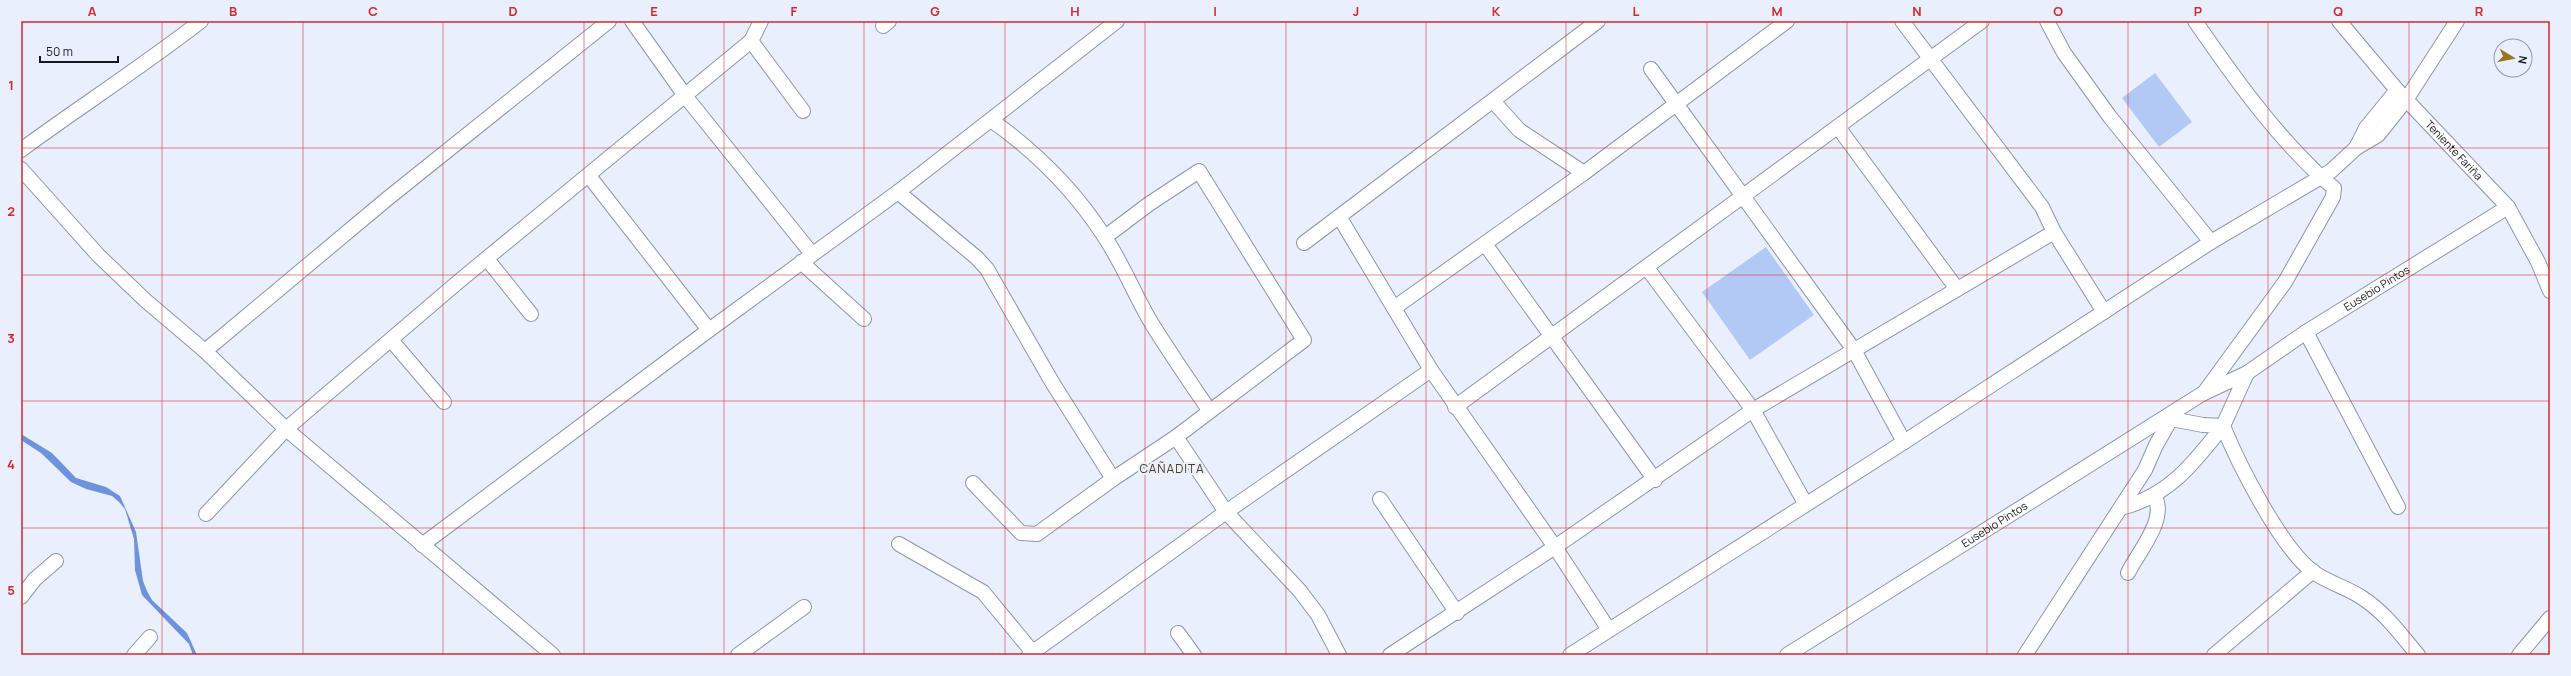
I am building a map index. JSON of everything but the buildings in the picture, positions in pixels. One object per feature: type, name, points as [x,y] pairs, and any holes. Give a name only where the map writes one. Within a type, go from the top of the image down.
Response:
[{"type":"street","points":[[21,150],[108,86],[163,50],[201,21]]},
{"type":"street","points":[[205,351],[393,194],[609,21]]},
{"type":"street","points":[[632,21],[686,97],[807,258],[864,319]]},
{"type":"street","points":[[206,514],[286,429],[487,259],[686,97],[751,41],[761,21]]},
{"type":"street","points":[[422,545],[709,330],[898,192],[1117,21]]},
{"type":"street","points":[[1304,243],[1340,218],[1598,21]]},
{"type":"street","points":[[1394,308],[1584,173],[1787,21]]},
{"type":"street","points":[[1902,21],[2042,207],[2054,232],[2104,312]]},
{"type":"street","points":[[1455,407],[1647,268],[1741,196],[1982,21]]},
{"type":"street","points":[[2047,21],[2064,53],[2110,116],[2211,242]]},
{"type":"street","points":[[2195,21],[2240,86],[2295,152],[2334,190],[2330,202],[2285,282],[2202,394]]},
{"type":"street","name":"Teniente Fariña","points":[[2340,21],[2402,95],[2508,207],[2538,262],[2550,291]]},
{"type":"street","points":[[1570,655],[1904,442],[2211,242],[2331,171],[2356,148],[2378,135],[2402,95],[2457,21]]},
{"type":"street","points":[[751,41],[803,111]]},
{"type":"street","points":[[1651,69],[1741,196],[1854,350],[1904,442]]},
{"type":"street","points":[[1493,101],[1519,130],[1584,173]]},
{"type":"street","points":[[990,120],[1012,135],[1044,163],[1082,205],[1105,237],[1153,324],[1209,410]]},
{"type":"street","points":[[1838,127],[1957,289]]},
{"type":"street","points":[[21,169],[98,255],[145,300],[205,351],[286,429],[553,655]]},
{"type":"street","points":[[973,483],[1021,533],[1030,535],[1037,534],[1112,479],[1176,437],[1209,410],[1304,340],[1199,171],[1149,204],[1105,237]]},
{"type":"street","points":[[589,176],[709,330]]},
{"type":"street","points":[[898,192],[977,258],[987,269],[1052,382],[1112,479]]},
{"type":"street","name":"Eusebio Pintos","points":[[1787,655],[2168,418],[2202,394],[2247,373],[2306,332],[2508,207]]},
{"type":"street","points":[[1340,218],[1431,370],[1455,407],[1555,547],[1608,630]]},
{"type":"street","points":[[1390,655],[1457,613],[1655,480],[1754,410],[2054,232]]},
{"type":"street","points":[[1485,244],[1655,480]]},
{"type":"street","points":[[487,259],[531,314]]},
{"type":"street","points":[[1647,268],[1754,410],[1806,504]]},
{"type":"street","points":[[2306,332],[2398,507]]},
{"type":"street","points":[[391,340],[444,402]]},
{"type":"street","points":[[899,544],[983,592],[1033,654],[1226,512],[1431,370]]},
{"type":"street","points":[[2121,508],[2155,497],[2177,479],[2224,426],[2247,373]]},
{"type":"street","points":[[2025,655],[2145,470],[2168,418],[2202,425],[2224,426]]},
{"type":"street","points":[[2224,426],[2241,463],[2281,535],[2313,571],[2374,606],[2387,616],[2418,655]]},
{"type":"street","points":[[1176,437],[1226,512],[1300,591],[1318,615],[1339,655]]},
{"type":"street","points":[[2128,573],[2152,530],[2158,513],[2158,504],[2155,497]]},
{"type":"street","points":[[1380,499],[1457,613]]},
{"type":"street","points":[[21,597],[35,579],[56,561]]},
{"type":"street","points":[[2214,655],[2313,571]]},
{"type":"street","points":[[738,655],[804,607]]},
{"type":"street","points":[[2519,655],[2550,618]]},
{"type":"street","points":[[1178,633],[1194,655]]},
{"type":"street","points":[[134,655],[150,637]]},
{"type":"shaded area","points":[[2155,73],[2192,122],[2159,147],[2122,98]]},
{"type":"shaded area","points":[[1766,247],[1814,315],[1750,360],[1702,292]]},
{"type":"water","points":[[21,434],[52,453],[76,478],[106,487],[120,496],[136,532],[143,581],[147,591],[152,600],[187,633],[197,655],[193,655],[189,644],[142,595],[135,570],[134,539],[125,509],[112,496],[86,489],[71,482],[41,453],[21,440]]},
{"type":"district","name":"CAÑADITA","points":[[1172,469]]}]
